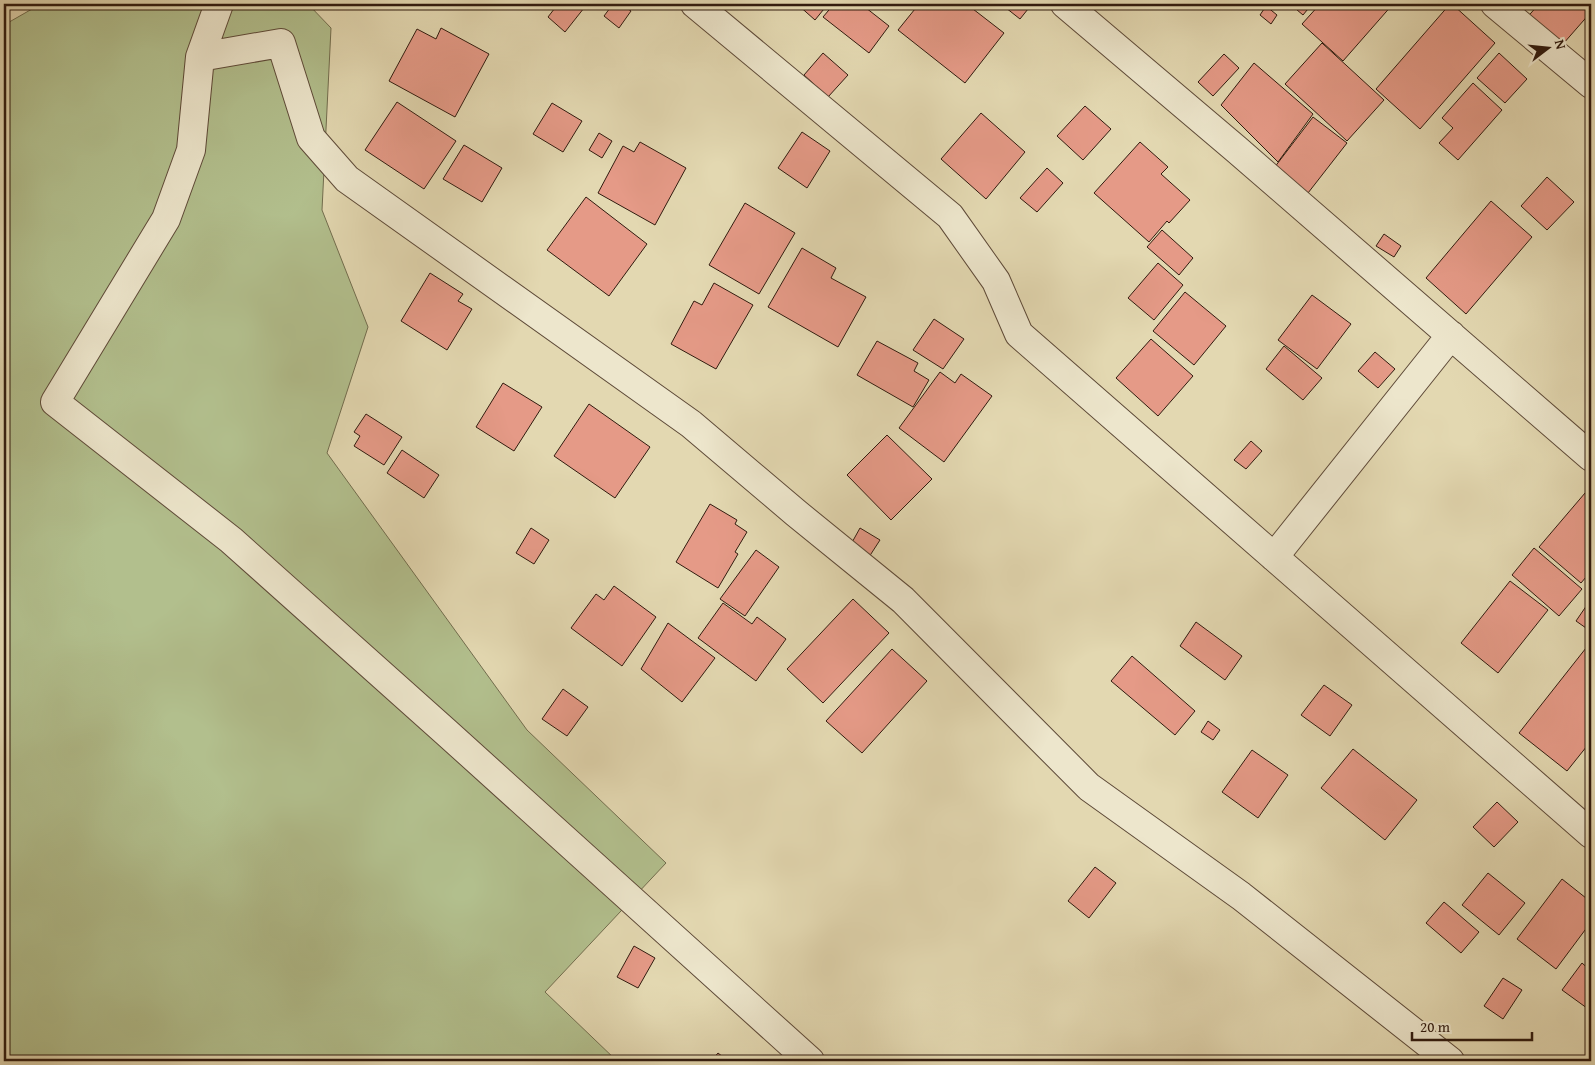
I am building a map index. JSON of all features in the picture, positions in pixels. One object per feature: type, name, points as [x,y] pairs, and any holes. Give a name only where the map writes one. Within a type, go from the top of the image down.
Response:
[{"type":"street","points":[[219,4],[200,57],[191,150],[166,219],[55,402],[231,540],[810,1061]]},
{"type":"street","points":[[695,4],[950,216],[996,281],[1019,334],[1591,834]]},
{"type":"street","points":[[1065,4],[1451,334],[1591,457]]},
{"type":"street","points":[[1495,4],[1591,84]]},
{"type":"street","points":[[200,57],[281,43],[311,138],[347,179],[691,424],[903,600],[1089,787],[1242,896],[1450,1061]]},
{"type":"street","points":[[1274,557],[1451,334]]},
{"type":"green space","points":[[36,4],[308,4],[331,28],[322,210],[368,327],[327,453],[527,730],[666,863],[545,992],[617,1061],[4,1061],[4,25],[32,9]]},
{"type":"building","points":[[558,4],[579,4],[584,8],[565,32],[548,17]]},
{"type":"building","points":[[613,4],[621,4],[631,11],[619,28],[604,16]]},
{"type":"building","points":[[797,4],[828,4],[815,20]]},
{"type":"building","points":[[834,4],[861,4],[889,26],[869,53],[823,17]]},
{"type":"building","points":[[919,4],[978,4],[973,9],[1004,33],[965,83],[898,30]]},
{"type":"building","points":[[1001,4],[1032,4],[1020,19]]},
{"type":"building","points":[[1290,4],[1312,4],[1303,15]]},
{"type":"building","points":[[1320,4],[1393,4],[1343,61],[1302,24]]},
{"type":"building","points":[[1450,4],[1495,43],[1420,129],[1376,89]]},
{"type":"building","points":[[1539,4],[1591,4],[1591,12],[1556,52],[1523,22]]},
{"type":"building","points":[[1266,6],[1277,15],[1271,24],[1260,15]]},
{"type":"building","points":[[441,28],[489,54],[455,117],[389,81],[417,29],[436,39]]},
{"type":"building","points":[[1322,43],[1384,100],[1347,141],[1285,84]]},
{"type":"building","points":[[823,53],[848,75],[828,97],[804,75]]},
{"type":"building","points":[[1499,53],[1527,79],[1505,103],[1477,78]]},
{"type":"building","points":[[1224,54],[1239,68],[1213,96],[1198,82]]},
{"type":"building","points":[[1254,63],[1313,114],[1278,162],[1221,105]]},
{"type":"building","points":[[1473,83],[1502,110],[1458,160],[1439,143],[1453,128],[1442,118]]},
{"type":"building","points":[[397,102],[456,141],[424,189],[365,150]]},
{"type":"building","points":[[552,103],[582,121],[563,152],[533,134]]},
{"type":"building","points":[[1085,106],[1111,129],[1083,160],[1057,136]]},
{"type":"building","points":[[981,113],[1025,152],[986,199],[941,159]]},
{"type":"building","points":[[1313,117],[1347,143],[1308,193],[1274,168]]},
{"type":"building","points":[[802,132],[830,151],[807,188],[778,168]]},
{"type":"building","points":[[599,133],[612,141],[602,158],[589,150]]},
{"type":"building","points":[[640,142],[686,168],[655,225],[598,193],[623,146],[634,152]]},
{"type":"building","points":[[1140,142],[1168,167],[1161,174],[1190,200],[1169,223],[1167,221],[1149,242],[1094,193]]},
{"type":"building","points":[[464,145],[502,168],[482,202],[443,179]]},
{"type":"building","points":[[1047,168],[1063,183],[1037,212],[1020,198]]},
{"type":"building","points":[[1547,177],[1574,202],[1547,230],[1521,206]]},
{"type":"building","points":[[586,197],[647,244],[609,296],[547,250]]},
{"type":"building","points":[[1491,201],[1532,237],[1466,314],[1426,278]]},
{"type":"building","points":[[745,203],[795,233],[759,294],[709,265]]},
{"type":"building","points":[[1162,230],[1193,258],[1179,275],[1147,247]]},
{"type":"building","points":[[1384,234],[1401,246],[1394,257],[1376,246]]},
{"type":"building","points":[[802,248],[836,268],[831,278],[866,297],[838,347],[768,307]]},
{"type":"building","points":[[1158,263],[1183,285],[1154,320],[1128,298]]},
{"type":"building","points":[[430,273],[463,294],[458,301],[472,309],[447,350],[401,321]]},
{"type":"building","points":[[714,283],[753,305],[716,369],[671,344],[694,301],[702,305]]},
{"type":"building","points":[[1185,292],[1226,326],[1194,365],[1153,331]]},
{"type":"building","points":[[1312,295],[1351,324],[1317,369],[1278,340]]},
{"type":"building","points":[[934,319],[964,339],[943,369],[913,350]]},
{"type":"building","points":[[1151,339],[1193,376],[1158,416],[1116,378]]},
{"type":"building","points":[[877,341],[918,363],[914,371],[929,380],[913,407],[857,375]]},
{"type":"building","points":[[1284,346],[1322,378],[1303,400],[1266,369]]},
{"type":"building","points":[[1375,352],[1395,369],[1378,388],[1358,371]]},
{"type":"building","points":[[940,372],[955,383],[961,374],[992,396],[944,462],[899,428]]},
{"type":"building","points":[[503,383],[542,407],[514,451],[476,427]]},
{"type":"building","points":[[589,404],[650,447],[615,498],[554,456]]},
{"type":"building","points":[[366,414],[402,437],[384,465],[354,446],[360,436],[354,432]]},
{"type":"building","points":[[887,435],[932,479],[891,520],[847,475]]},
{"type":"building","points":[[1251,441],[1262,451],[1246,469],[1234,460]]},
{"type":"building","points":[[402,450],[439,475],[424,498],[387,473]]},
{"type":"building","points":[[1591,486],[1591,571],[1581,583],[1539,547]]},
{"type":"building","points":[[710,504],[737,520],[735,524],[747,532],[735,552],[738,554],[718,588],[676,562]]},
{"type":"building","points":[[531,528],[549,540],[534,564],[516,553]]},
{"type":"building","points":[[860,528],[880,540],[869,557],[850,546]]},
{"type":"building","points":[[1534,548],[1582,589],[1559,616],[1512,575]]},
{"type":"building","points":[[756,550],[779,567],[745,616],[720,599]]},
{"type":"building","points":[[1510,581],[1548,610],[1498,673],[1461,643]]},
{"type":"building","points":[[614,586],[656,617],[622,666],[571,628],[596,594],[604,600]]},
{"type":"building","points":[[853,599],[889,633],[823,703],[787,669]]},
{"type":"building","points":[[1589,602],[1591,604],[1591,621],[1586,628],[1576,621]]},
{"type":"building","points":[[723,603],[752,624],[757,617],[786,639],[756,681],[698,638]]},
{"type":"building","points":[[1196,622],[1242,656],[1225,680],[1180,646]]},
{"type":"building","points":[[668,623],[715,658],[682,702],[641,669]]},
{"type":"building","points":[[1586,648],[1591,652],[1591,741],[1567,771],[1519,733]]},
{"type":"building","points":[[892,649],[927,681],[862,753],[826,721]]},
{"type":"building","points":[[1132,656],[1195,711],[1175,735],[1111,681]]},
{"type":"building","points":[[1324,685],[1352,705],[1330,736],[1301,715]]},
{"type":"building","points":[[563,689],[588,707],[567,736],[542,719]]},
{"type":"building","points":[[1208,721],[1220,730],[1213,740],[1201,732]]},
{"type":"building","points":[[1353,749],[1417,800],[1385,840],[1321,788]]},
{"type":"building","points":[[1252,750],[1288,775],[1258,818],[1222,792]]},
{"type":"building","points":[[1497,802],[1518,822],[1494,847],[1473,827]]},
{"type":"building","points":[[1095,867],[1116,883],[1089,918],[1068,901]]},
{"type":"building","points":[[1488,873],[1525,903],[1499,935],[1462,905]]},
{"type":"building","points":[[1562,879],[1591,902],[1591,922],[1556,969],[1517,939]]},
{"type":"building","points":[[1444,902],[1479,932],[1461,953],[1426,923]]},
{"type":"building","points":[[634,946],[655,958],[638,988],[617,977]]},
{"type":"building","points":[[1582,963],[1591,971],[1591,1011],[1562,990]]},
{"type":"building","points":[[1503,978],[1522,990],[1503,1019],[1484,1006]]},
{"type":"building","points":[[718,1053],[728,1061],[711,1061]]}]
